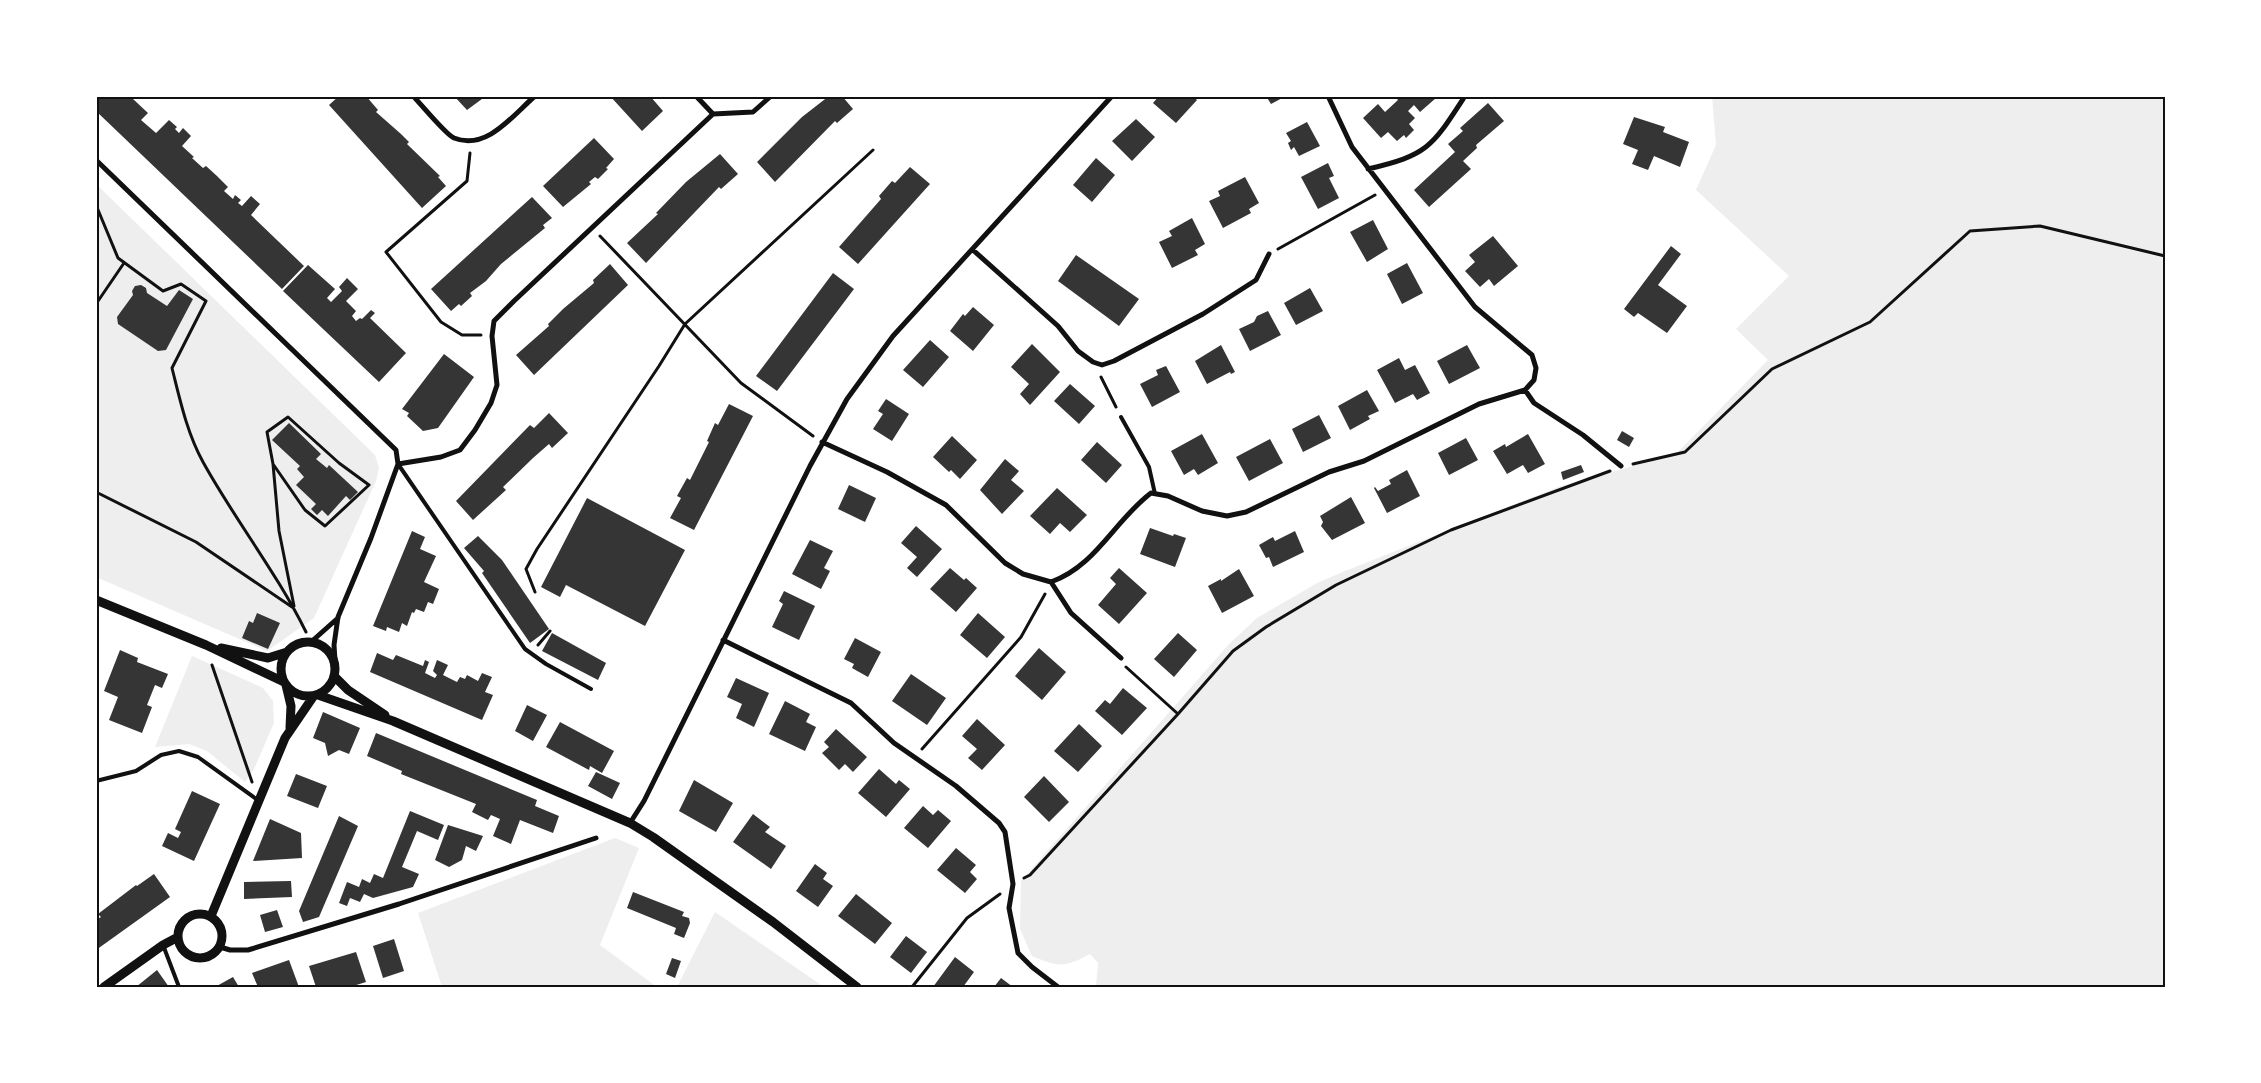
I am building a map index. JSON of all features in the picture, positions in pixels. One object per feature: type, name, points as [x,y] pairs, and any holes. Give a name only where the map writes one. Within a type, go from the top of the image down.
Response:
[{"type":"street","points":[[413,96],[453,138],[471,140],[491,136],[535,96]]},
{"type":"street","points":[[696,96],[713,114]]},
{"type":"street","points":[[398,464],[442,456],[460,450],[475,430],[491,403],[497,385],[492,336],[494,321],[713,114],[753,112],[771,96]]},
{"type":"street","points":[[630,823],[644,801],[822,442],[847,399],[893,336],[1112,96]]},
{"type":"street","points":[[822,442],[887,472],[946,505],[1005,563],[1023,574],[1051,582],[1078,570],[1135,505],[1150,493],[1168,496],[1202,511],[1227,516],[1246,512],[1329,472],[1364,461],[1479,404],[1525,390],[1534,380],[1536,368],[1532,356],[1475,307],[1352,147],[1339,124],[1328,96]]},
{"type":"street","points":[[1368,168],[1404,161],[1432,144],[1465,96]]},
{"type":"street","points":[[96,160],[396,450],[398,464],[372,538],[338,617],[334,644],[335,677],[331,685],[316,696],[290,728],[211,916]]},
{"type":"street","points":[[973,250],[1058,326],[1078,351],[1098,364],[1114,361],[1203,314],[1256,280],[1269,254]]},
{"type":"street","points":[[1525,390],[1534,403],[1583,435],[1621,466]]},
{"type":"street","points":[[1051,582],[1070,613],[1121,658]]},
{"type":"street","points":[[96,600],[206,645],[285,683],[292,692],[302,696],[316,696],[393,721],[630,823],[653,837],[773,922],[857,987]]},
{"type":"street","points":[[311,642],[338,617]]},
{"type":"street","points":[[723,640],[851,703],[894,743],[956,786],[999,823],[1005,832],[1013,884],[1010,908],[1018,953],[1032,967],[1058,987]]},
{"type":"street","points":[[206,645],[268,658],[287,652],[302,643],[311,642],[321,645],[335,661]]},
{"type":"street","points":[[287,652],[282,661],[281,672],[290,706],[290,728]]},
{"type":"street","points":[[335,677],[348,690],[393,721]]},
{"type":"street","points":[[220,947],[230,950],[255,948],[399,904],[596,838]]},
{"type":"street","points":[[202,913],[211,916],[222,930],[223,938],[220,947],[214,953],[199,958],[185,952],[178,937],[179,928],[184,920],[202,913]]},
{"type":"street","points":[[104,987],[163,945],[178,937]]},
{"type":"lane","points":[[1121,417],[1149,467],[1155,494]]},
{"type":"lane","points":[[398,464],[499,614],[530,652],[546,664],[590,689]]},
{"type":"lane","points":[[96,780],[136,771],[160,755],[179,751],[198,757],[259,801]]},
{"type":"lane","points":[[163,945],[179,987]]},
{"type":"path","points":[[471,140],[467,181],[386,252],[441,322],[462,335],[492,336]]},
{"type":"path","points":[[535,592],[526,569],[537,549],[659,366],[684,324],[874,150]]},
{"type":"path","points":[[1269,254],[1384,190]]},
{"type":"path","points":[[96,205],[118,258],[124,264],[163,291],[181,284],[206,301],[172,368],[189,431],[203,462],[294,609],[311,642]]},
{"type":"path","points":[[912,987],[967,918],[1013,884],[1030,874],[1178,714],[1233,651],[1266,627],[1336,585],[1451,530],[1531,502],[1621,466],[1685,452],[1772,369],[1870,322],[1970,231],[2040,226],[2165,256]]},
{"type":"path","points":[[592,228],[741,383],[822,442]]},
{"type":"path","points":[[96,304],[124,264]]},
{"type":"path","points":[[1098,364],[1100,376],[1121,417]]},
{"type":"path","points":[[273,464],[305,510],[325,526],[369,485],[339,463],[288,417],[267,432],[273,464],[279,531],[294,609]]},
{"type":"path","points":[[96,492],[196,542],[294,609]]},
{"type":"path","points":[[915,758],[1022,637],[1051,582]]},
{"type":"path","points":[[530,652],[550,631]]},
{"type":"path","points":[[206,645],[259,801]]},
{"type":"path","points":[[1121,658],[1126,667],[1178,714]]},
{"type":"shaded area","points":[[1712,96],[2165,96],[2165,987],[1096,987],[1098,963],[1090,954],[1067,964],[1055,964],[1032,956],[1020,929],[1021,881],[1230,643],[1257,618],[1317,583],[1558,487],[1676,454],[1768,360],[1736,329],[1789,276],[1696,190],[1716,145]]},
{"type":"shaded area","points":[[96,184],[375,455],[379,468],[376,481],[314,618],[267,651],[96,577]]},
{"type":"shaded area","points":[[192,656],[263,688],[273,701],[274,723],[254,769],[245,782],[207,751],[189,744],[155,747]]},
{"type":"shaded area","points":[[615,838],[639,848],[600,945],[657,987],[442,987],[418,913]]},
{"type":"shaded area","points":[[715,912],[824,987],[677,987]]},
{"type":"building","points":[[96,96],[136,96],[133,99],[148,113],[141,120],[156,133],[169,120],[177,127],[175,129],[179,133],[183,128],[191,136],[182,146],[194,157],[192,158],[203,168],[206,166],[217,176],[228,187],[224,191],[233,199],[235,195],[241,200],[238,203],[242,206],[251,196],[260,204],[251,215],[304,266],[282,289],[96,111]]},
{"type":"building","points":[[339,96],[366,96],[378,110],[376,112],[409,142],[407,144],[440,176],[438,177],[446,186],[422,208],[329,105]]},
{"type":"building","points":[[454,96],[486,96],[467,110]]},
{"type":"building","points":[[610,96],[650,96],[663,111],[642,131]]},
{"type":"building","points":[[829,96],[842,96],[853,109],[837,123],[835,121],[775,182],[757,162],[802,117]]},
{"type":"building","points":[[1159,96],[1193,96],[1197,100],[1176,123],[1153,103]]},
{"type":"building","points":[[1266,96],[1286,96],[1271,104]]},
{"type":"building","points":[[1394,96],[1436,98],[1420,112],[1414,105],[1408,111],[1415,118],[1409,124],[1414,130],[1406,138],[1404,135],[1397,141],[1388,132],[1381,138],[1363,118],[1378,104],[1385,112],[1398,100]]},
{"type":"building","points":[[1488,103],[1504,121],[1476,145],[1477,148],[1463,161],[1471,169],[1429,207],[1414,190],[1455,152],[1448,144],[1463,131],[1460,128]]},
{"type":"building","points":[[1634,117],[1665,127],[1663,132],[1689,142],[1680,167],[1654,156],[1648,170],[1632,164],[1638,150],[1623,144]]},
{"type":"building","points":[[1136,119],[1155,137],[1132,161],[1112,141]]},
{"type":"building","points":[[1307,122],[1320,146],[1299,156],[1294,147],[1291,150],[1288,143],[1291,141],[1286,133]]},
{"type":"building","points":[[594,138],[614,159],[606,168],[608,169],[598,179],[595,177],[589,182],[591,184],[563,207],[543,186]]},
{"type":"building","points":[[720,154],[738,174],[721,189],[719,187],[646,263],[627,243],[658,214],[656,213],[686,182]]},
{"type":"building","points":[[1096,158],[1115,175],[1092,202],[1073,185]]},
{"type":"building","points":[[1328,163],[1334,176],[1329,178],[1339,198],[1318,209],[1301,177]]},
{"type":"building","points":[[910,167],[930,184],[858,264],[839,247],[881,199],[879,196],[892,181],[895,183]]},
{"type":"building","points":[[1245,177],[1259,203],[1249,209],[1251,213],[1223,228],[1209,201],[1220,196],[1218,191]]},
{"type":"building","points":[[532,197],[552,218],[543,225],[545,228],[501,264],[486,281],[470,293],[472,296],[461,306],[459,304],[451,311],[431,289]]},
{"type":"building","points":[[1192,218],[1205,244],[1195,250],[1198,255],[1172,268],[1159,242],[1172,236],[1169,231]]},
{"type":"building","points":[[1373,220],[1388,249],[1367,262],[1350,232]]},
{"type":"building","points":[[1493,236],[1518,266],[1494,286],[1489,279],[1480,287],[1465,271],[1475,262],[1469,255]]},
{"type":"building","points":[[1671,246],[1681,254],[1658,285],[1687,306],[1667,333],[1638,313],[1634,317],[1624,309]]},
{"type":"building","points":[[1076,255],[1139,299],[1119,326],[1058,281]]},
{"type":"building","points":[[1407,263],[1423,293],[1402,304],[1387,274]]},
{"type":"building","points":[[610,264],[628,285],[534,375],[516,355],[549,326],[548,324],[563,309],[594,283],[593,280]]},
{"type":"building","points":[[308,265],[335,289],[327,298],[331,302],[342,291],[339,287],[347,278],[358,289],[346,301],[356,311],[352,316],[356,321],[360,318],[362,319],[371,310],[375,313],[370,318],[406,353],[379,382],[283,291]]},
{"type":"building","points":[[833,273],[854,289],[777,391],[756,376]]},
{"type":"building","points":[[141,285],[146,288],[147,293],[167,306],[179,290],[193,299],[166,350],[158,351],[118,324],[117,317],[133,295],[132,291],[135,286]]},
{"type":"building","points":[[1310,288],[1323,311],[1296,325],[1284,303]]},
{"type":"building","points":[[973,307],[994,325],[973,351],[950,331],[963,314],[965,316]]},
{"type":"building","points":[[1268,311],[1281,335],[1250,351],[1239,329],[1254,322],[1257,316]]},
{"type":"building","points":[[930,340],[949,357],[923,387],[903,370]]},
{"type":"building","points":[[1032,344],[1060,372],[1030,405],[1020,394],[1029,384],[1011,367]]},
{"type":"building","points":[[1221,345],[1235,372],[1231,374],[1230,372],[1207,384],[1195,361]]},
{"type":"building","points":[[1467,345],[1480,368],[1449,384],[1437,361]]},
{"type":"building","points":[[444,354],[474,377],[438,428],[423,431],[407,416],[409,413],[402,409]]},
{"type":"building","points":[[1399,358],[1405,370],[1415,365],[1430,393],[1417,400],[1413,394],[1395,403],[1377,370]]},
{"type":"building","points":[[1166,366],[1180,392],[1152,407],[1140,384],[1158,375],[1156,370]]},
{"type":"building","points":[[1070,384],[1095,406],[1079,424],[1054,401]]},
{"type":"building","points":[[1367,390],[1379,411],[1368,416],[1370,419],[1350,430],[1338,406]]},
{"type":"building","points":[[886,399],[909,414],[892,441],[873,429],[883,414],[878,411]]},
{"type":"building","points":[[729,404],[753,416],[694,530],[670,518],[681,498],[677,496],[687,478],[690,480],[709,442],[707,441],[715,423],[718,425]]},
{"type":"building","points":[[549,413],[568,433],[552,448],[549,444],[533,458],[503,487],[506,490],[473,520],[456,501],[530,425],[534,428]]},
{"type":"building","points":[[1319,415],[1331,438],[1303,452],[1292,429]]},
{"type":"building","points":[[289,423],[321,454],[316,459],[327,468],[329,465],[358,492],[350,500],[346,496],[328,516],[322,510],[317,515],[311,509],[316,504],[296,485],[304,477],[297,469],[300,466],[272,440]]},
{"type":"building","points":[[1622,431],[1634,438],[1629,447],[1617,440]]},
{"type":"building","points":[[1202,434],[1218,463],[1198,475],[1194,469],[1184,475],[1171,451]]},
{"type":"building","points":[[1528,434],[1545,464],[1528,473],[1523,465],[1507,474],[1493,451],[1505,444],[1506,447]]},
{"type":"building","points":[[952,436],[977,460],[960,479],[951,470],[949,472],[933,457]]},
{"type":"building","points":[[1466,438],[1478,460],[1449,475],[1438,453]]},
{"type":"building","points":[[1270,439],[1283,463],[1249,481],[1236,457]]},
{"type":"building","points":[[1097,442],[1122,465],[1106,483],[1081,460]]},
{"type":"building","points":[[1005,459],[1019,471],[1011,480],[1024,491],[1002,514],[980,490]]},
{"type":"building","points":[[1581,465],[1584,472],[1563,480],[1561,472]]},
{"type":"building","points":[[1407,470],[1420,496],[1387,513],[1374,488],[1378,491],[1391,484],[1389,480]]},
{"type":"building","points":[[849,485],[876,498],[865,522],[838,509]]},
{"type":"building","points":[[1057,488],[1087,515],[1070,532],[1060,523],[1050,534],[1030,516]]},
{"type":"building","points":[[1351,497],[1365,523],[1332,540],[1321,526],[1323,522],[1320,516]]},
{"type":"building","points":[[587,498],[685,550],[645,626],[566,585],[560,597],[541,587]]},
{"type":"building","points":[[916,526],[942,549],[917,577],[907,568],[917,557],[901,543]]},
{"type":"building","points":[[1150,528],[1173,536],[1174,534],[1186,538],[1175,567],[1140,554]]},
{"type":"building","points":[[412,531],[425,537],[420,549],[436,556],[424,582],[439,589],[433,604],[428,602],[424,612],[416,609],[414,613],[412,612],[407,626],[402,623],[399,632],[387,627],[386,631],[373,626]]},
{"type":"building","points":[[1295,531],[1304,552],[1273,567],[1269,557],[1266,558],[1259,545],[1273,537],[1275,541]]},
{"type":"building","points":[[478,536],[502,560],[549,629],[530,643],[482,573],[484,571],[464,548]]},
{"type":"building","points":[[810,540],[833,551],[824,568],[830,571],[821,589],[792,574]]},
{"type":"building","points":[[950,568],[977,588],[956,612],[930,589]]},
{"type":"building","points":[[1119,568],[1147,593],[1119,624],[1098,605],[1116,584],[1110,578]]},
{"type":"building","points":[[1239,569],[1254,596],[1222,613],[1208,586],[1221,579],[1221,581]]},
{"type":"building","points":[[784,591],[815,606],[799,640],[772,627],[783,604],[779,601]]},
{"type":"building","points":[[257,613],[280,623],[268,649],[242,638],[249,621],[253,623]]},
{"type":"building","points":[[978,613],[1005,637],[987,658],[960,635]]},
{"type":"building","points":[[552,633],[606,663],[598,680],[542,651]]},
{"type":"building","points":[[1178,633],[1197,650],[1174,677],[1154,659]]},
{"type":"building","points":[[855,638],[881,652],[868,677],[852,668],[854,664],[844,659]]},
{"type":"building","points":[[1039,648],[1066,672],[1042,700],[1015,676]]},
{"type":"building","points":[[120,650],[138,658],[137,662],[168,674],[162,688],[155,685],[147,705],[152,707],[142,733],[109,720],[118,697],[104,691]]},
{"type":"building","points":[[377,653],[393,660],[396,655],[423,666],[425,660],[429,662],[425,673],[435,678],[437,675],[433,671],[437,660],[448,665],[443,675],[457,682],[460,677],[465,679],[467,675],[478,681],[482,673],[492,677],[485,692],[493,695],[482,720],[370,672]]},
{"type":"building","points":[[911,674],[946,698],[927,725],[892,701]]},
{"type":"building","points":[[736,678],[769,693],[754,727],[736,718],[742,704],[727,697]]},
{"type":"building","points":[[1123,688],[1147,708],[1122,735],[1095,711],[1105,700],[1110,704]]},
{"type":"building","points":[[785,701],[810,714],[806,722],[816,727],[805,751],[769,734]]},
{"type":"building","points":[[527,705],[547,715],[533,741],[515,731]]},
{"type":"building","points":[[323,712],[360,728],[349,754],[339,750],[328,756],[325,743],[313,738]]},
{"type":"building","points":[[977,719],[1005,745],[982,770],[968,758],[977,749],[962,736]]},
{"type":"building","points":[[560,722],[614,751],[602,773],[590,766],[589,770],[546,747]]},
{"type":"building","points":[[1079,724],[1102,746],[1078,772],[1054,751]]},
{"type":"building","points":[[836,729],[867,757],[853,772],[845,764],[839,770],[822,753],[829,747],[824,742]]},
{"type":"building","points":[[376,733],[537,800],[535,806],[559,816],[553,833],[520,820],[511,844],[493,836],[500,819],[491,815],[488,820],[472,812],[476,804],[401,774],[402,771],[367,756]]},
{"type":"building","points":[[879,769],[896,784],[899,780],[910,789],[886,817],[858,793]]},
{"type":"building","points":[[596,772],[620,783],[612,799],[588,786]]},
{"type":"building","points":[[296,774],[327,786],[318,808],[287,796]]},
{"type":"building","points":[[1044,776],[1069,802],[1049,822],[1024,797]]},
{"type":"building","points":[[694,780],[733,803],[716,832],[679,811]]},
{"type":"building","points":[[192,791],[220,804],[194,861],[162,846],[168,833],[178,838],[181,832],[175,829]]},
{"type":"building","points":[[923,806],[933,815],[938,810],[951,821],[928,848],[904,828]]},
{"type":"building","points":[[410,811],[444,825],[438,840],[417,831],[402,867],[419,874],[413,887],[373,898],[364,894],[360,902],[350,898],[347,906],[339,903],[347,882],[359,887],[362,879],[370,883],[374,874],[383,878]]},
{"type":"building","points":[[753,814],[770,827],[765,832],[786,846],[771,869],[733,842]]},
{"type":"building","points":[[339,816],[358,826],[319,917],[303,922],[299,911]]},
{"type":"building","points":[[270,819],[301,833],[302,858],[253,861]]},
{"type":"building","points":[[448,825],[483,836],[476,851],[466,846],[462,860],[449,867],[435,860]]},
{"type":"building","points":[[956,848],[976,865],[970,872],[977,879],[965,893],[937,870]]},
{"type":"building","points":[[815,864],[827,873],[823,879],[833,886],[818,907],[796,891]]},
{"type":"building","points":[[154,874],[170,897],[96,950],[96,920],[101,917],[98,914],[136,885]]},
{"type":"building","points":[[291,881],[292,897],[244,899],[244,882]]},
{"type":"building","points":[[633,892],[684,912],[682,916],[689,918],[690,923],[684,938],[674,934],[676,928],[627,908]]},
{"type":"building","points":[[856,894],[892,923],[875,944],[838,916]]},
{"type":"building","points":[[277,910],[283,927],[265,932],[260,915]]},
{"type":"building","points":[[906,936],[927,952],[911,973],[890,957]]},
{"type":"building","points":[[394,939],[404,971],[383,978],[373,946]]},
{"type":"building","points":[[356,952],[366,982],[350,987],[316,987],[309,966]]},
{"type":"building","points":[[955,957],[974,972],[963,987],[933,987]]},
{"type":"building","points":[[672,958],[681,961],[675,978],[666,974]]},
{"type":"building","points":[[289,960],[299,987],[258,987],[252,973]]},
{"type":"building","points":[[157,970],[169,987],[136,987]]},
{"type":"building","points":[[233,977],[239,987],[215,987]]},
{"type":"building","points":[[1001,978],[1013,987],[994,987]]}]
